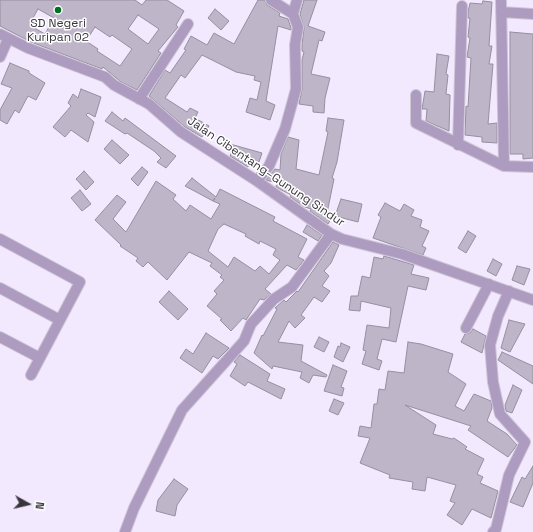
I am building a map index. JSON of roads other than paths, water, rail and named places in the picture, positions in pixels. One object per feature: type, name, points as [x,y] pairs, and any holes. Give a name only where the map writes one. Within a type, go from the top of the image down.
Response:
[{"type":"street","points":[[257,181],[269,166],[285,129],[296,89],[295,45],[298,27],[293,14],[271,0]]},
{"type":"street","points":[[293,14],[297,0]]},
{"type":"street","points":[[501,0],[504,166]]},
{"type":"street","points":[[458,145],[462,6]]},
{"type":"street","points":[[501,12],[533,14]]},
{"type":"street","points":[[139,99],[188,24]]},
{"type":"street","points":[[0,57],[4,36]]},
{"type":"street","name":"Jalan Cibentang–Gunung Sindur","points":[[4,36],[28,48],[105,76],[114,85],[150,104],[181,132],[257,181],[331,234],[342,239],[402,254],[533,300]]},
{"type":"street","points":[[416,94],[416,123],[458,145],[504,166],[533,167]]},
{"type":"street","points":[[125,532],[134,508],[182,410],[244,341],[251,324],[274,299],[292,287],[331,234]]},
{"type":"street","points":[[0,239],[80,282],[31,376]]},
{"type":"street","points":[[466,328],[489,284]]},
{"type":"street","points":[[0,288],[60,320]]},
{"type":"street","points":[[493,532],[496,528],[509,475],[525,442],[500,414],[493,382],[490,344],[498,316],[509,291]]},
{"type":"street","points":[[0,337],[40,358]]},
{"type":"place","name":"SD Negeri Kuripan 02","points":[[58,10]]}]
